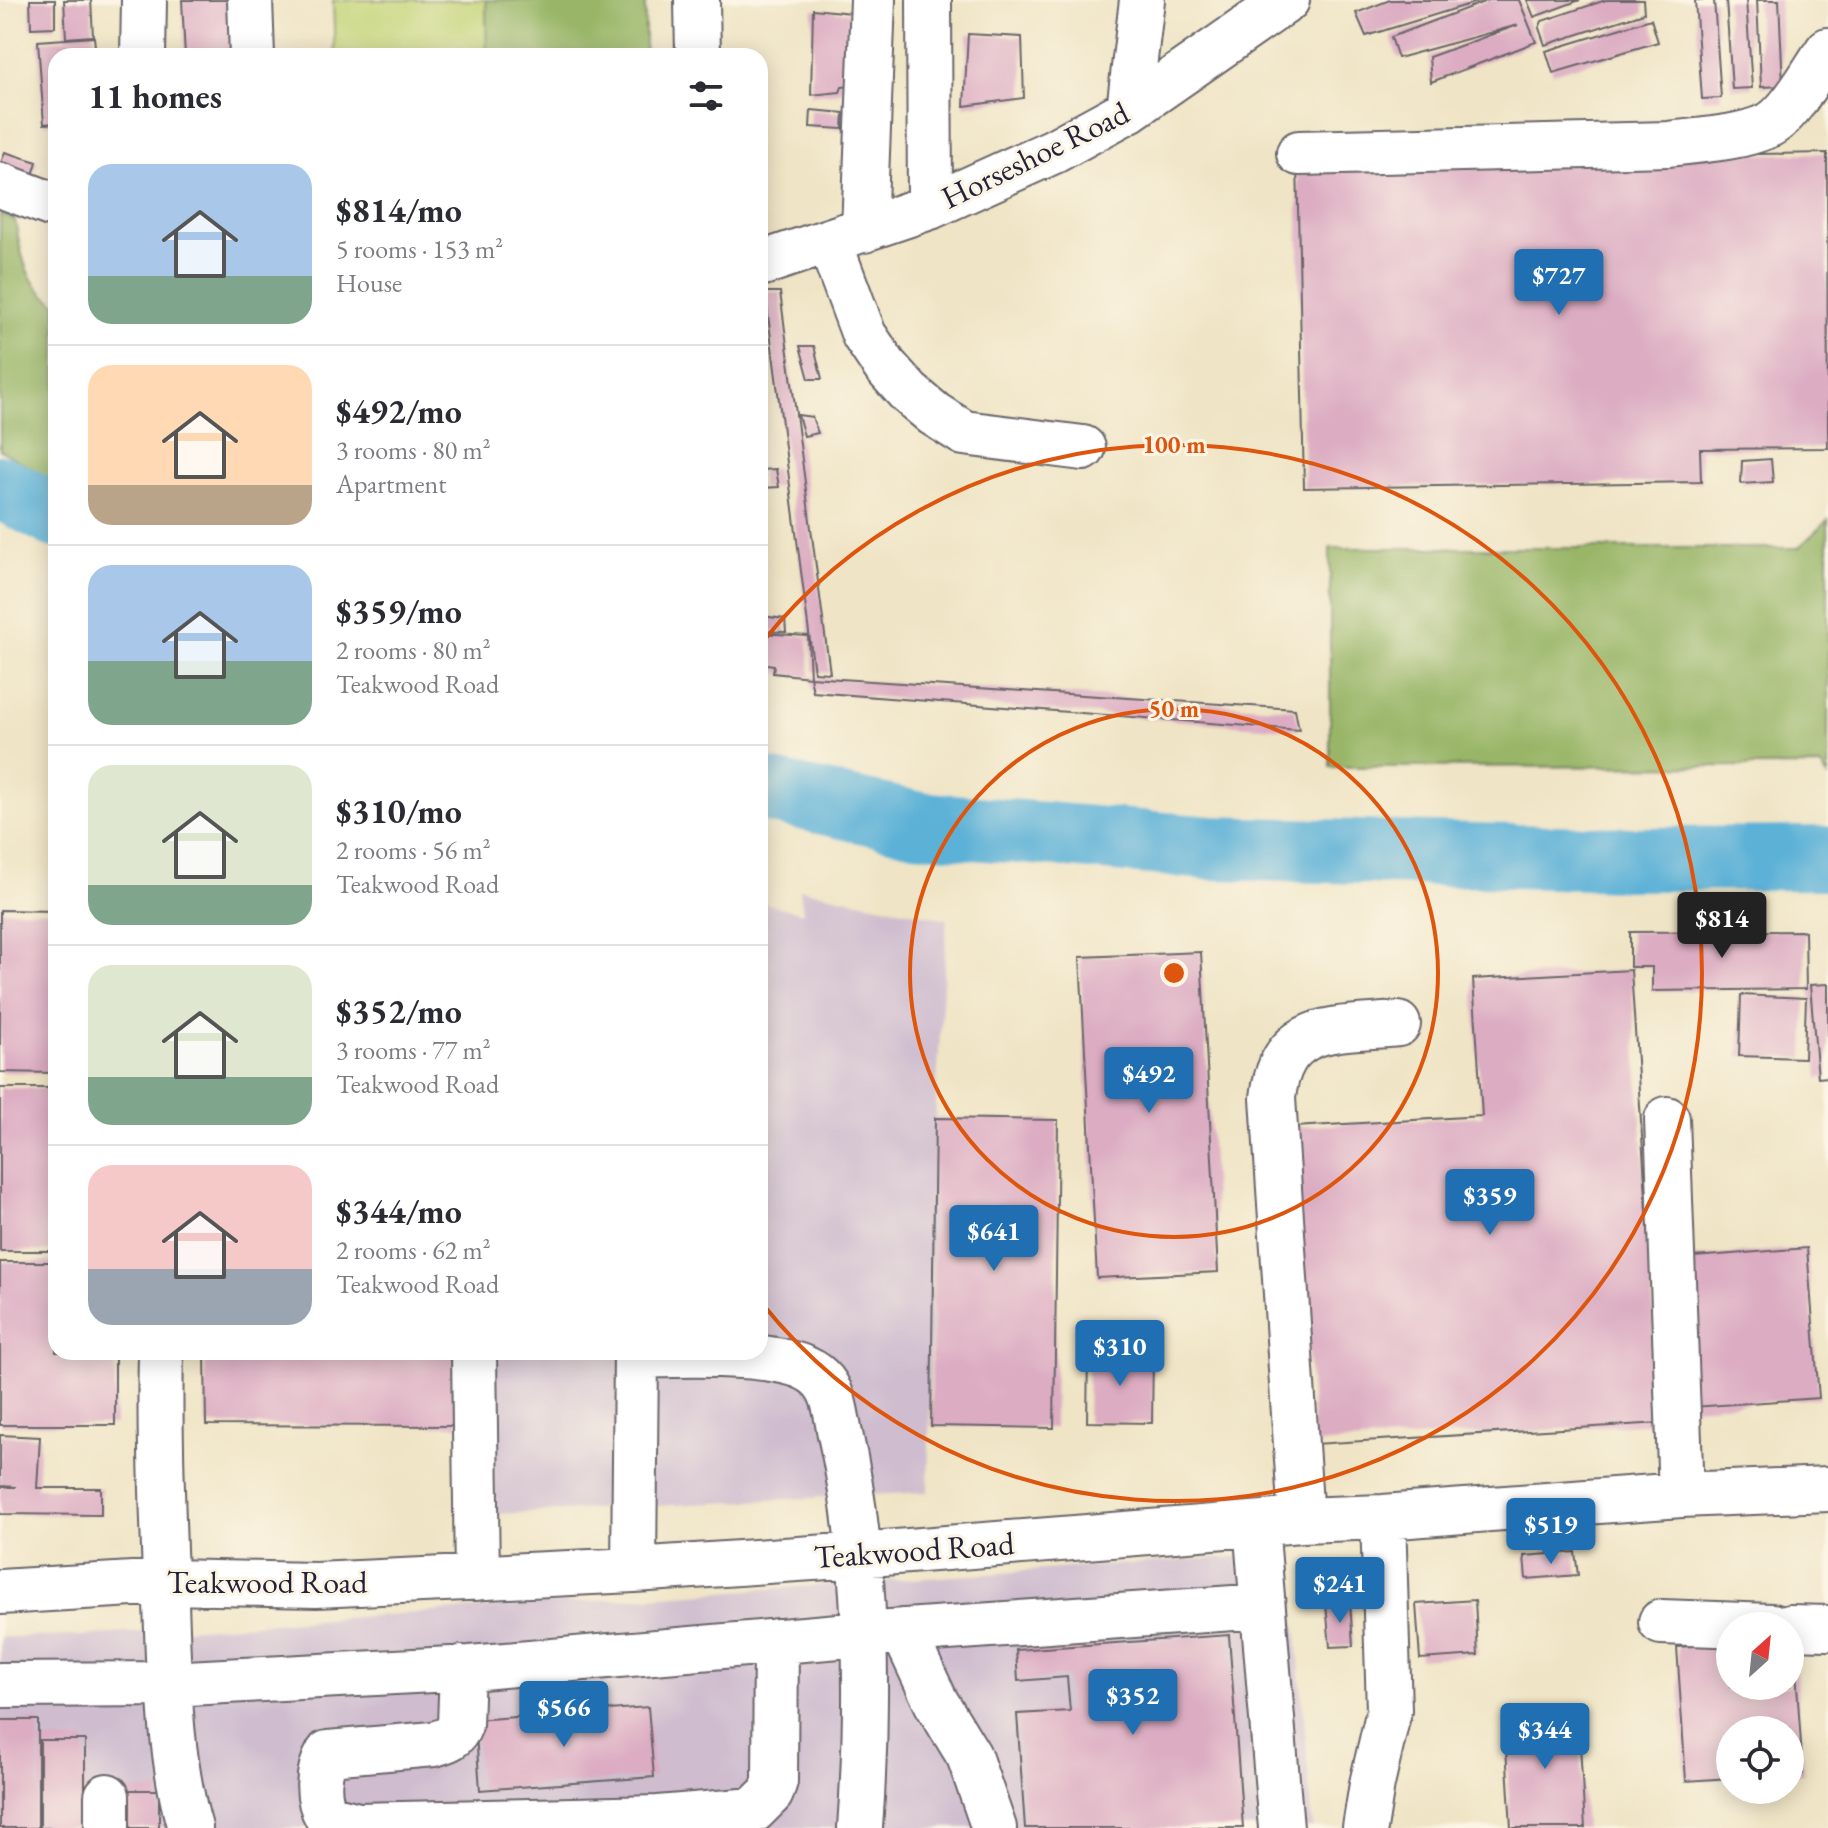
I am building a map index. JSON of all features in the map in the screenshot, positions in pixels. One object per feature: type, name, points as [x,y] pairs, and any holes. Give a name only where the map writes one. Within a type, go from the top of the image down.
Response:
[{"type":"street","points":[[143,48],[144,0]]},
{"type":"street","points":[[250,0],[252,48]]},
{"type":"street","points":[[697,0],[698,48]]},
{"type":"street","points":[[873,0],[846,236],[864,335],[885,366],[909,393],[964,433],[1083,448]]},
{"type":"street","points":[[929,0],[930,207]]},
{"type":"street","points":[[1129,110],[1142,0]]},
{"type":"street","name":"Horseshoe Road","points":[[768,261],[930,207],[1016,169],[1129,110],[1287,0]]},
{"type":"street","points":[[1299,153],[1669,144],[1726,137],[1769,126],[1790,106],[1828,50]]},
{"type":"street","points":[[0,185],[48,203]]},
{"type":"street","points":[[1301,1520],[1273,1098],[1275,1077],[1289,1050],[1318,1032],[1398,1024]]},
{"type":"street","points":[[1667,1119],[1681,1495]]},
{"type":"street","points":[[768,1359],[807,1368],[821,1378],[831,1392],[844,1452],[858,1555],[883,1632],[936,1702],[969,1756],[994,1828]]},
{"type":"street","points":[[161,1360],[159,1442],[169,1684],[180,1795],[190,1828]]},
{"type":"street","points":[[474,1360],[477,1578]]},
{"type":"street","points":[[634,1570],[636,1360]]},
{"type":"street","name":"Teakwood Road","points":[[0,1592],[166,1582],[316,1585],[634,1570],[1301,1520],[1681,1495],[1828,1489]]},
{"type":"street","points":[[1365,1828],[1389,1710],[1383,1517]]},
{"type":"street","points":[[1256,1524],[1281,1828]]},
{"type":"street","points":[[0,1685],[169,1684],[462,1668],[883,1632],[1262,1606]]},
{"type":"street","points":[[1661,1622],[1716,1624]]},
{"type":"street","points":[[1804,1627],[1828,1628]]},
{"type":"street","points":[[860,1828],[866,1744],[883,1632]]},
{"type":"street","points":[[462,1668],[460,1725],[450,1739],[434,1744],[328,1753],[322,1762],[319,1779],[327,1817],[358,1825],[658,1818],[754,1810],[771,1793],[775,1781],[776,1641]]},
{"type":"shaded area","points":[[800,889],[947,919],[935,1119],[928,1492],[495,1514],[493,1360],[768,1360],[768,904],[803,913]]},
{"type":"shaded area","points":[[1290,1553],[1313,1828],[0,1828],[0,1637],[81,1636]]},
{"type":"green space","points":[[333,0],[486,0],[487,48],[335,48]]},
{"type":"green space","points":[[486,0],[645,0],[645,48],[487,48]]},
{"type":"green space","points":[[0,214],[15,220],[26,267],[37,287],[48,297],[48,477],[0,450]]},
{"type":"green space","points":[[1828,520],[1828,777],[1821,766],[1330,767],[1330,548],[1798,548]]},
{"type":"building","points":[[30,0],[55,0],[55,27],[31,28]]},
{"type":"building","points":[[64,0],[91,0],[93,36],[66,38]]},
{"type":"building","points":[[182,0],[236,0],[239,48],[185,48]]},
{"type":"building","points":[[1390,0],[1480,1],[1366,36],[1356,13]]},
{"type":"building","points":[[1489,0],[1519,0],[1536,42],[1431,82],[1429,57],[1518,25],[1398,58],[1391,37]]},
{"type":"building","points":[[1527,0],[1580,0],[1534,17]]},
{"type":"building","points":[[1606,0],[1643,0],[1644,13],[1545,45],[1539,28],[1542,21]]},
{"type":"building","points":[[1695,0],[1714,0],[1721,98],[1702,99]]},
{"type":"building","points":[[1726,0],[1746,0],[1752,88],[1732,89]]},
{"type":"building","points":[[1757,0],[1779,0],[1783,86],[1761,87]]},
{"type":"building","points":[[813,9],[861,14],[862,85],[842,87],[840,92],[811,95]]},
{"type":"building","points":[[1651,19],[1658,42],[1553,73],[1546,51]]},
{"type":"building","points":[[968,34],[1022,37],[1024,98],[964,106]]},
{"type":"building","points":[[94,37],[95,48],[48,48],[48,124],[44,124],[38,41]]},
{"type":"building","points":[[811,110],[844,113],[843,129],[810,127]]},
{"type":"building","points":[[5,152],[37,162],[31,182],[0,166]]},
{"type":"building","points":[[1827,153],[1828,448],[1700,449],[1701,482],[1304,488],[1297,161]]},
{"type":"building","points":[[768,292],[780,292],[830,673],[814,672],[768,315]]},
{"type":"building","points":[[800,346],[814,346],[822,379],[809,379]]},
{"type":"building","points":[[798,415],[812,417],[818,433],[804,436]]},
{"type":"building","points":[[1771,459],[1773,482],[1741,484],[1742,461]]},
{"type":"building","points":[[776,469],[779,487],[768,488],[768,470]]},
{"type":"building","points":[[768,617],[785,619],[786,632],[768,631]]},
{"type":"building","points":[[768,634],[808,636],[810,677],[773,673],[774,665],[768,664]]},
{"type":"building","points":[[810,677],[1295,709],[1299,730],[813,692]]},
{"type":"building","points":[[0,910],[48,911],[48,1073],[0,1072]]},
{"type":"building","points":[[1805,931],[1806,989],[1652,991],[1652,967],[1630,967],[1630,932]]},
{"type":"building","points":[[1201,952],[1218,1272],[1097,1278],[1080,957]]},
{"type":"building","points":[[1631,970],[1661,1423],[1314,1444],[1294,1127],[1482,1116],[1473,979]]},
{"type":"building","points":[[1828,984],[1828,1077],[1818,1078],[1810,985]]},
{"type":"building","points":[[1741,995],[1806,998],[1804,1058],[1739,1056]]},
{"type":"building","points":[[0,1088],[48,1088],[48,1251],[0,1251]]},
{"type":"building","points":[[935,1118],[1058,1120],[1054,1428],[931,1426]]},
{"type":"building","points":[[1807,1248],[1819,1398],[1693,1407],[1681,1258]]},
{"type":"building","points":[[0,1262],[48,1262],[48,1360],[115,1360],[115,1425],[0,1425]]},
{"type":"building","points":[[1088,1353],[1153,1354],[1152,1423],[1087,1422]]},
{"type":"building","points":[[205,1360],[460,1360],[460,1426],[206,1425]]},
{"type":"building","points":[[0,1435],[40,1437],[37,1488],[101,1488],[101,1515],[0,1514],[0,1487],[16,1487],[0,1486]]},
{"type":"building","points":[[1575,1552],[1578,1575],[1526,1579],[1524,1556]]},
{"type":"building","points":[[1475,1600],[1478,1655],[1420,1659],[1416,1604]]},
{"type":"building","points":[[1350,1602],[1353,1646],[1330,1647],[1326,1604]]},
{"type":"building","points":[[1229,1635],[1243,1828],[1025,1828],[1017,1714],[1070,1711],[1067,1677],[1018,1681],[1016,1650]]},
{"type":"building","points":[[1716,1645],[1716,1700],[1798,1700],[1799,1716],[1716,1716],[1716,1779],[1686,1781],[1677,1647]]},
{"type":"building","points":[[648,1707],[654,1777],[480,1790],[475,1720]]},
{"type":"building","points":[[1578,1711],[1585,1828],[1511,1828],[1504,1716]]},
{"type":"building","points":[[0,1720],[38,1720],[38,1828],[0,1828]]},
{"type":"building","points":[[40,1740],[85,1740],[85,1828],[40,1828]]},
{"type":"building","points":[[121,1790],[159,1790],[159,1828],[122,1828]]},
{"type":"waterway","points":[[0,487],[48,512]]},
{"type":"waterway","points":[[768,791],[916,823],[1210,848],[1627,859],[1828,858]]}]
